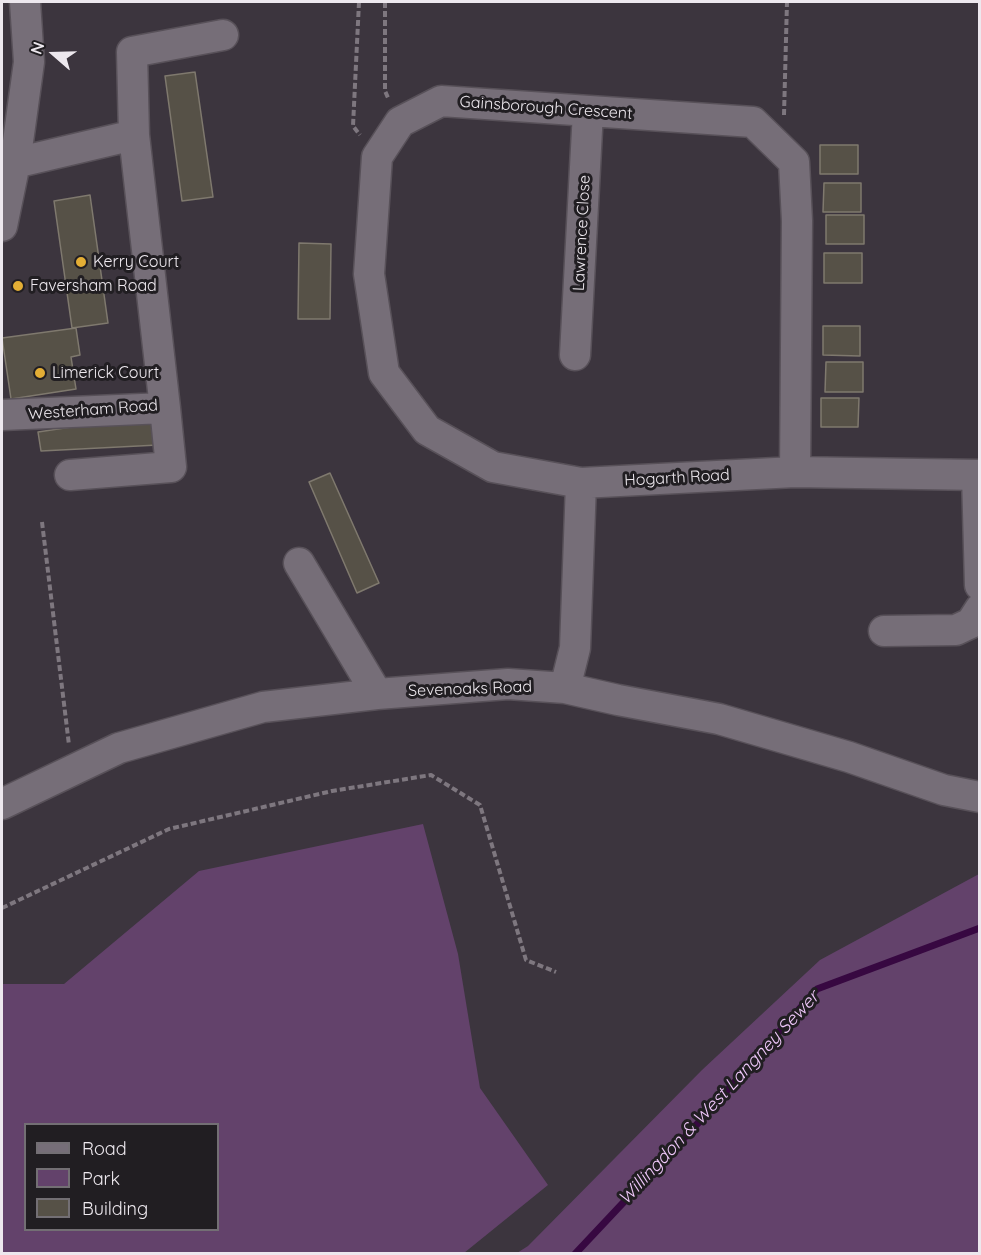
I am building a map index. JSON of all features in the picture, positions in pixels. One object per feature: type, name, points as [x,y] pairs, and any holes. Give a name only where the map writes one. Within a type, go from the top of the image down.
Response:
[{"type":"street","points":[[2,226],[15,163],[28,62],[25,2]]},
{"type":"street","name":"Westerham Road","points":[[2,415],[165,408],[134,135],[132,52],[223,35]]},
{"type":"street","name":"Gainsborough Crescent","points":[[581,483],[493,467],[483,462],[427,430],[384,372],[369,274],[377,157],[400,122],[441,101],[753,122],[794,162],[797,221],[795,472]]},
{"type":"street","name":"Lawrence Close","points":[[575,355],[588,111]]},
{"type":"street","points":[[15,163],[134,135]]},
{"type":"street","points":[[70,475],[171,467],[165,408]]},
{"type":"street","name":"Hogarth Road","points":[[581,483],[795,472],[978,475]]},
{"type":"street","points":[[978,475],[980,585]]},
{"type":"street","points":[[566,688],[575,648],[581,483]]},
{"type":"street","points":[[299,563],[377,694]]},
{"type":"street","points":[[884,631],[956,630],[971,623],[980,609]]},
{"type":"street","name":"Sevenoaks Road","points":[[2,804],[119,748],[263,707],[377,694],[508,684],[566,688],[719,719],[849,757],[944,790],[980,797]]},
{"type":"path","points":[[359,2],[353,126],[377,157]]},
{"type":"path","points":[[385,2],[385,91],[400,122]]},
{"type":"path","points":[[768,137],[783,121],[787,2]]},
{"type":"path","points":[[42,522],[72,771]]},
{"type":"path","points":[[2,908],[169,829],[332,791],[431,775],[480,805],[526,960],[556,972]]},
{"type":"green space","points":[[423,824],[458,954],[480,1088],[548,1185],[464,1253],[2,1253],[2,984],[64,984],[199,871]]},
{"type":"green space","points":[[979,874],[979,1253],[517,1253],[528,1246],[702,1070],[820,960]]},
{"type":"building","points":[[195,72],[213,197],[182,201],[165,76]]},
{"type":"building","points":[[820,145],[858,145],[858,174],[820,174]]},
{"type":"building","points":[[824,183],[861,183],[861,212],[823,212]]},
{"type":"building","name":"Kerry Court","points":[[90,195],[108,323],[72,328],[54,201]]},
{"type":"building","points":[[826,215],[864,215],[864,244],[826,244]]},
{"type":"building","points":[[299,243],[331,244],[330,319],[298,319]]},
{"type":"building","points":[[824,253],[862,253],[862,283],[824,283]]},
{"type":"building","points":[[823,326],[860,326],[860,356],[823,355]]},
{"type":"building","name":"Limerick Court","points":[[76,328],[80,355],[71,357],[76,389],[11,399],[2,338]]},
{"type":"building","points":[[826,362],[863,362],[863,392],[825,392]]},
{"type":"building","points":[[821,398],[859,398],[858,427],[821,427]]},
{"type":"building","points":[[158,414],[158,445],[41,451],[38,432]]},
{"type":"building","points":[[330,473],[379,583],[357,593],[309,482]]},
{"type":"waterway","name":"Willingdon & West Langney Sewer","points":[[575,1254],[700,1121],[817,989],[980,928]]},
{"type":"place","name":"Kerry Court","points":[[81,262]]},
{"type":"place","name":"Faversham Road","points":[[18,286]]},
{"type":"place","name":"Limerick Court","points":[[40,373]]}]
